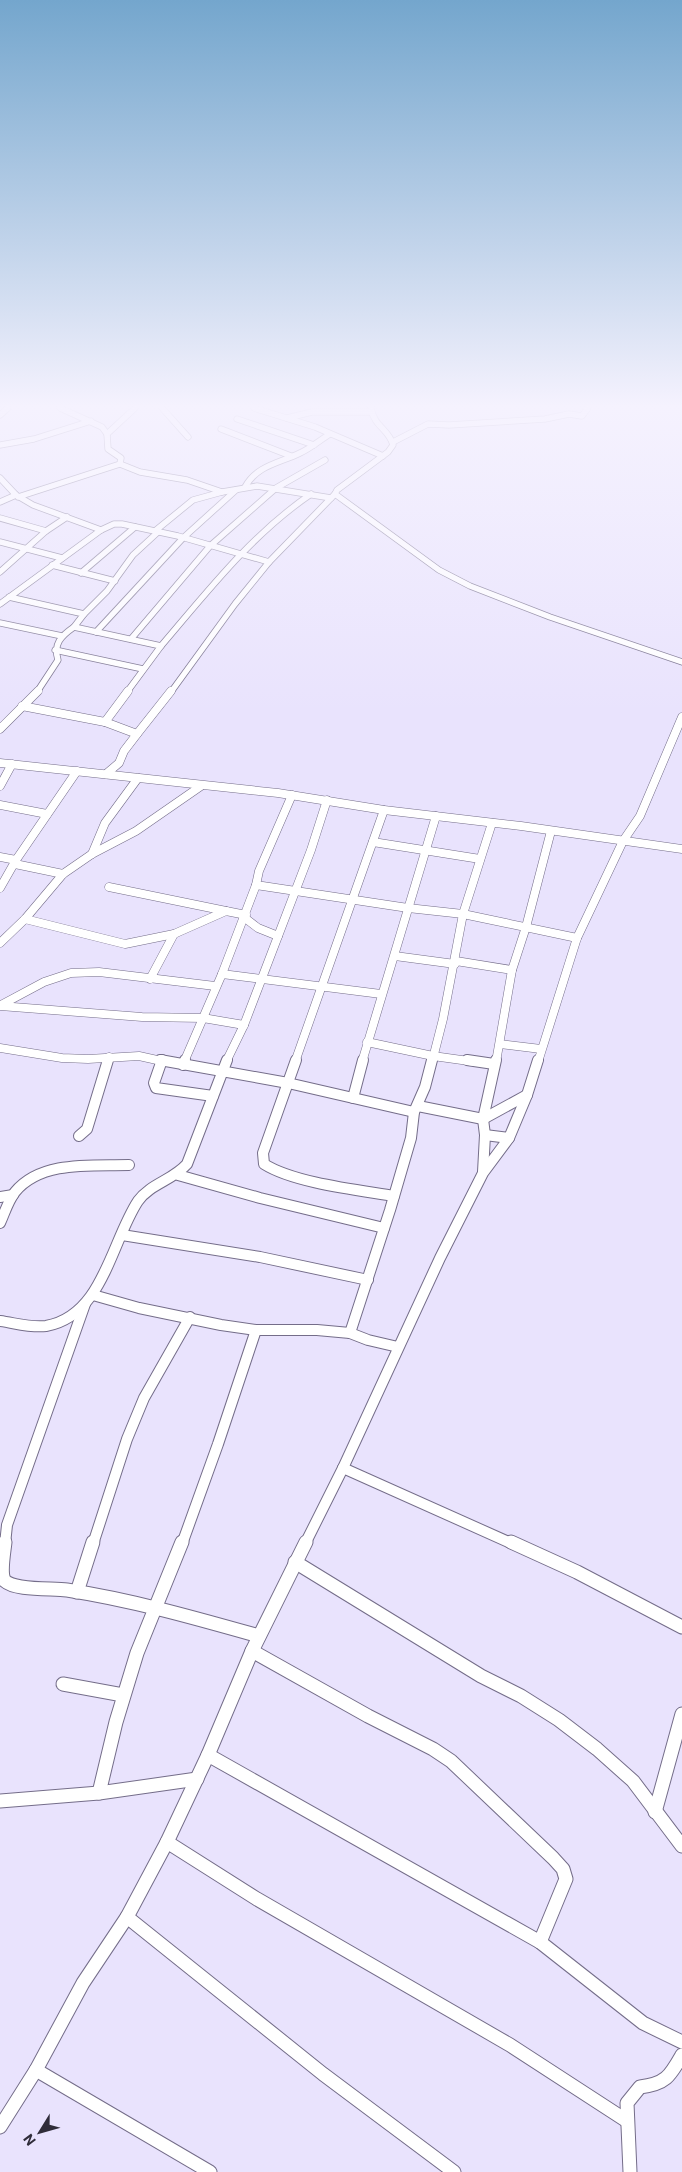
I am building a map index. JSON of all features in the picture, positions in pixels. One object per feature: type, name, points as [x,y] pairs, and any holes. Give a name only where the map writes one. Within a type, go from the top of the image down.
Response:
[{"type":"street","points":[[44,509],[101,530]]},
{"type":"street","points":[[0,729],[38,691],[47,679],[58,660],[55,650],[62,636],[104,595],[133,555],[182,509]]},
{"type":"street","points":[[96,632],[183,538],[214,509]]},
{"type":"street","points":[[131,639],[210,546],[252,509]]},
{"type":"street","points":[[105,722],[160,646],[241,554],[281,515],[289,509]]},
{"type":"street","points":[[106,774],[119,763],[124,751],[154,714],[245,590],[269,562],[320,509]]},
{"type":"street","points":[[352,509],[439,570],[457,580],[557,620],[682,662]]},
{"type":"street","points":[[0,572],[46,531],[68,517]]},
{"type":"street","points":[[0,518],[46,531]]},
{"type":"street","points":[[0,604],[101,530],[118,524],[183,538],[269,562]]},
{"type":"street","points":[[81,573],[135,527]]},
{"type":"street","points":[[0,543],[62,558]]},
{"type":"street","points":[[0,564],[8,565]]},
{"type":"street","points":[[52,565],[115,581]]},
{"type":"street","points":[[10,597],[84,614]]},
{"type":"street","points":[[0,623],[62,636]]},
{"type":"street","points":[[0,632],[8,624]]},
{"type":"street","points":[[74,626],[160,646]]},
{"type":"street","points":[[55,650],[143,668]]},
{"type":"street","points":[[22,706],[105,722],[137,734]]},
{"type":"street","points":[[0,2127],[36,2070],[83,1983],[127,1917],[167,1842],[197,1780],[259,1636],[294,1562],[343,1468],[398,1347],[483,1173],[509,1138],[527,1095],[577,938],[623,841],[640,816],[681,721]]},
{"type":"street","points":[[0,763],[292,795],[384,810],[682,849]]},
{"type":"street","points":[[119,763],[127,777]]},
{"type":"street","points":[[0,786],[12,764]]},
{"type":"street","points":[[0,888],[15,862],[77,771]]},
{"type":"street","points":[[92,854],[96,840],[108,820],[138,778]]},
{"type":"street","points":[[0,944],[25,919],[63,874],[92,854],[136,831],[201,786]]},
{"type":"street","points":[[183,1064],[246,916],[259,871],[292,795]]},
{"type":"street","points":[[259,1636],[130,1601],[77,1592],[18,1586],[4,1580],[2,1573],[4,1525],[89,1299],[139,1199],[152,1189],[178,1175],[187,1164],[221,1073],[244,1025],[262,979],[318,832],[327,800]]},
{"type":"street","points":[[0,804],[47,814]]},
{"type":"street","points":[[384,810],[263,1153],[264,1164],[272,1168],[324,1184],[394,1196]]},
{"type":"street","points":[[353,1098],[381,994],[395,956],[436,816]]},
{"type":"street","points":[[350,1333],[394,1196],[416,1109],[433,1056],[455,963],[463,914],[492,823]]},
{"type":"street","points":[[483,1173],[483,1119],[500,1044],[512,970],[526,927],[551,831]]},
{"type":"street","points":[[373,842],[480,859]]},
{"type":"street","points":[[0,857],[63,874]]},
{"type":"street","points":[[256,885],[408,908],[463,914],[577,938]]},
{"type":"street","points":[[108,887],[246,916],[258,928],[278,936]]},
{"type":"street","points":[[25,919],[125,944],[174,934],[226,911]]},
{"type":"street","points":[[150,979],[174,934]]},
{"type":"street","points":[[395,956],[512,970]]},
{"type":"street","points":[[1,1006],[44,982],[70,973],[99,972],[215,986]]},
{"type":"street","points":[[222,974],[381,994]]},
{"type":"street","points":[[1,1006],[142,1017],[203,1018],[244,1025]]},
{"type":"street","points":[[367,1042],[433,1056],[494,1064]]},
{"type":"street","points":[[500,1044],[541,1049]]},
{"type":"street","points":[[0,1048],[62,1058],[139,1056],[353,1098],[483,1119],[527,1095]]},
{"type":"street","points":[[79,1136],[87,1129],[109,1058]]},
{"type":"street","points":[[162,1060],[154,1083],[156,1088],[212,1096]]},
{"type":"street","points":[[484,1135],[509,1138]]},
{"type":"street","points":[[0,1223],[13,1195],[26,1181],[46,1171],[129,1166]]},
{"type":"street","points":[[178,1175],[260,1198],[384,1228]]},
{"type":"street","points":[[0,1197],[13,1195]]},
{"type":"street","points":[[122,1235],[260,1257],[368,1280]]},
{"type":"street","points":[[89,1299],[256,1330],[317,1330],[350,1333],[375,1342],[398,1347]]},
{"type":"street","points":[[0,1321],[46,1326],[60,1322],[72,1315],[89,1299]]},
{"type":"street","points":[[77,1592],[128,1439],[152,1384],[190,1317]]},
{"type":"street","points":[[99,1793],[123,1695],[154,1608],[176,1556],[212,1460],[256,1330]]},
{"type":"street","points":[[343,1468],[577,1572],[682,1627]]},
{"type":"street","points":[[294,1562],[481,1676],[521,1696],[597,1748],[633,1781],[682,1846]]},
{"type":"street","points":[[252,1651],[368,1716],[433,1749],[451,1761],[553,1858],[563,1869],[566,1879],[540,1942]]},
{"type":"street","points":[[63,1684],[123,1695]]},
{"type":"street","points":[[655,1812],[682,1714]]},
{"type":"street","points":[[208,1755],[540,1942],[643,2023],[682,2042]]},
{"type":"street","points":[[0,1801],[99,1793],[197,1780]]},
{"type":"street","points":[[167,1842],[257,1899],[510,2045],[628,2121]]},
{"type":"street","points":[[127,1917],[323,2074],[454,2172]]},
{"type":"street","points":[[630,2172],[626,2103],[640,2087],[662,2084],[668,2079],[682,2054]]},
{"type":"street","points":[[36,2070],[210,2172]]}]
